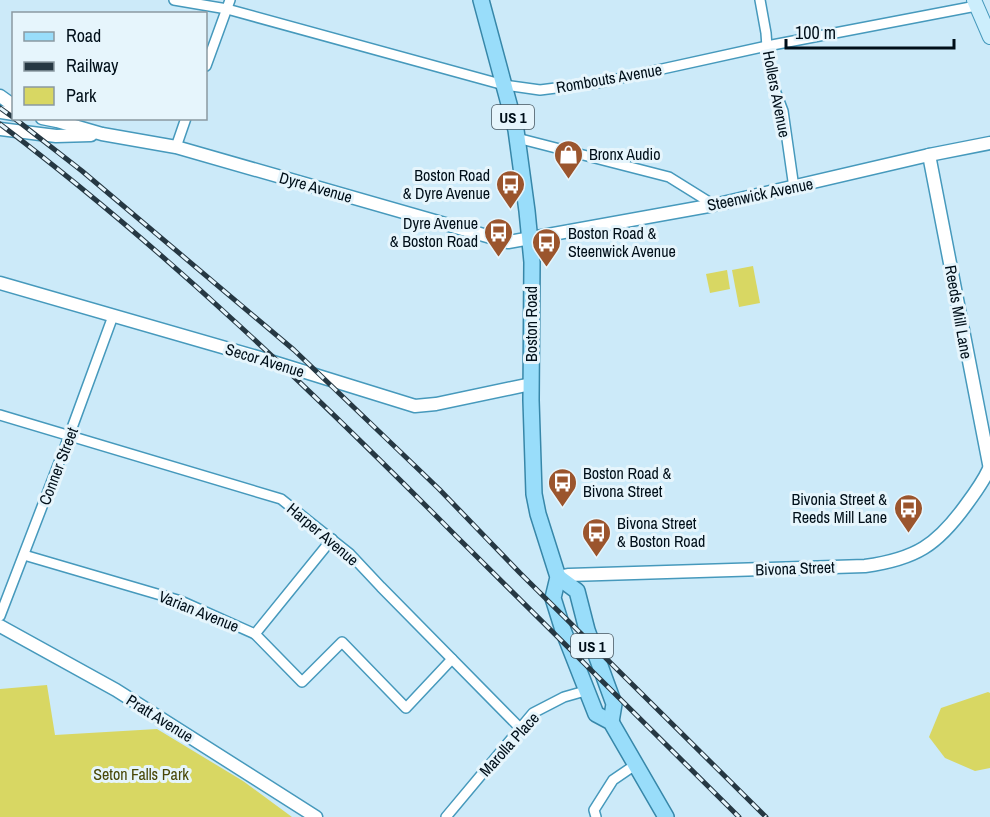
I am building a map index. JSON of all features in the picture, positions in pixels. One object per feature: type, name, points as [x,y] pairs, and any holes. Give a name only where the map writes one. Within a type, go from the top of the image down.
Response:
[{"type":"main road","name":"Boston Road","points":[[481,0],[517,138],[532,262],[531,384],[534,494],[558,577],[553,598],[585,691],[596,714],[611,722],[666,817]]},
{"type":"main road","points":[[975,3],[990,37]]},
{"type":"main road","name":"Boston Road","points":[[558,577],[577,591],[587,630],[614,704],[611,722]]},
{"type":"street","name":"Rombouts Avenue","points":[[174,0],[228,5],[504,85],[540,90],[603,82],[975,3]]},
{"type":"street","name":"Hollers Avenue","points":[[760,0],[768,61],[773,85],[783,111],[795,188]]},
{"type":"street","points":[[207,63],[228,5]]},
{"type":"street","name":"Dyre Avenue","points":[[50,120],[102,134],[176,147],[508,242],[529,238]]},
{"type":"street","points":[[176,147],[185,120]]},
{"type":"street","name":"Dyre Avenue","points":[[0,129],[56,136],[102,134]]},
{"type":"street","points":[[517,138],[669,177],[714,205]]},
{"type":"street","name":"Steenwick Avenue","points":[[529,238],[714,205],[990,143]]},
{"type":"street","name":"Reeds Mill Lane","points":[[929,155],[989,469]]},
{"type":"street","name":"Secor Avenue","points":[[0,283],[257,357],[415,406],[436,404],[531,384]]},
{"type":"street","name":"Conner Street","points":[[0,616],[113,316]]},
{"type":"street","name":"Harper Avenue","points":[[0,415],[271,495],[292,506],[350,554],[520,728]]},
{"type":"street","name":"Bivona Street","points":[[558,577],[865,566],[898,561],[938,538],[953,523],[984,482],[989,469]]},
{"type":"street","name":"Varian Avenue","points":[[24,555],[181,601],[255,634],[332,539]]},
{"type":"street","name":"Pratt Avenue","points":[[0,626],[116,690],[316,817]]},
{"type":"street","points":[[255,634],[302,682],[342,642],[406,708],[452,659]]},
{"type":"street","name":"Marolla Place","points":[[446,817],[533,713],[564,697],[585,691]]},
{"type":"street","points":[[596,817],[594,810],[613,780],[635,765]]},
{"type":"green space","points":[[753,266],[760,303],[739,307],[732,270]]},
{"type":"green space","points":[[727,270],[730,289],[710,293],[706,274]]},
{"type":"green space","name":"Seton Falls Park","points":[[47,685],[55,735],[157,729],[243,781],[292,817],[0,817],[0,689]]},
{"type":"green space","points":[[990,693],[990,768],[975,771],[945,758],[929,737],[941,708]]},
{"type":"railway","points":[[0,108],[12,117]]},
{"type":"railway","points":[[17,120],[82,171],[294,350],[439,489],[520,573],[766,817]]},
{"type":"railway","points":[[0,124],[120,220],[236,322],[402,482],[739,817]]},
{"type":"place","name":"Bronx Audio","points":[[568,180]]},
{"type":"place","name":"Boston Road & Dyre Avenue","points":[[511,210]]},
{"type":"place","name":"Dyre Avenue & Boston Road","points":[[499,258]]},
{"type":"place","name":"Boston Road & Steenwick Avenue","points":[[547,268]]},
{"type":"place","name":"Boston Road & Bivona Street","points":[[562,508]]},
{"type":"place","name":"Bivonia Street & Reeds Mill Lane","points":[[908,534]]},
{"type":"place","name":"Bivona Street & Boston Road","points":[[596,558]]}]
